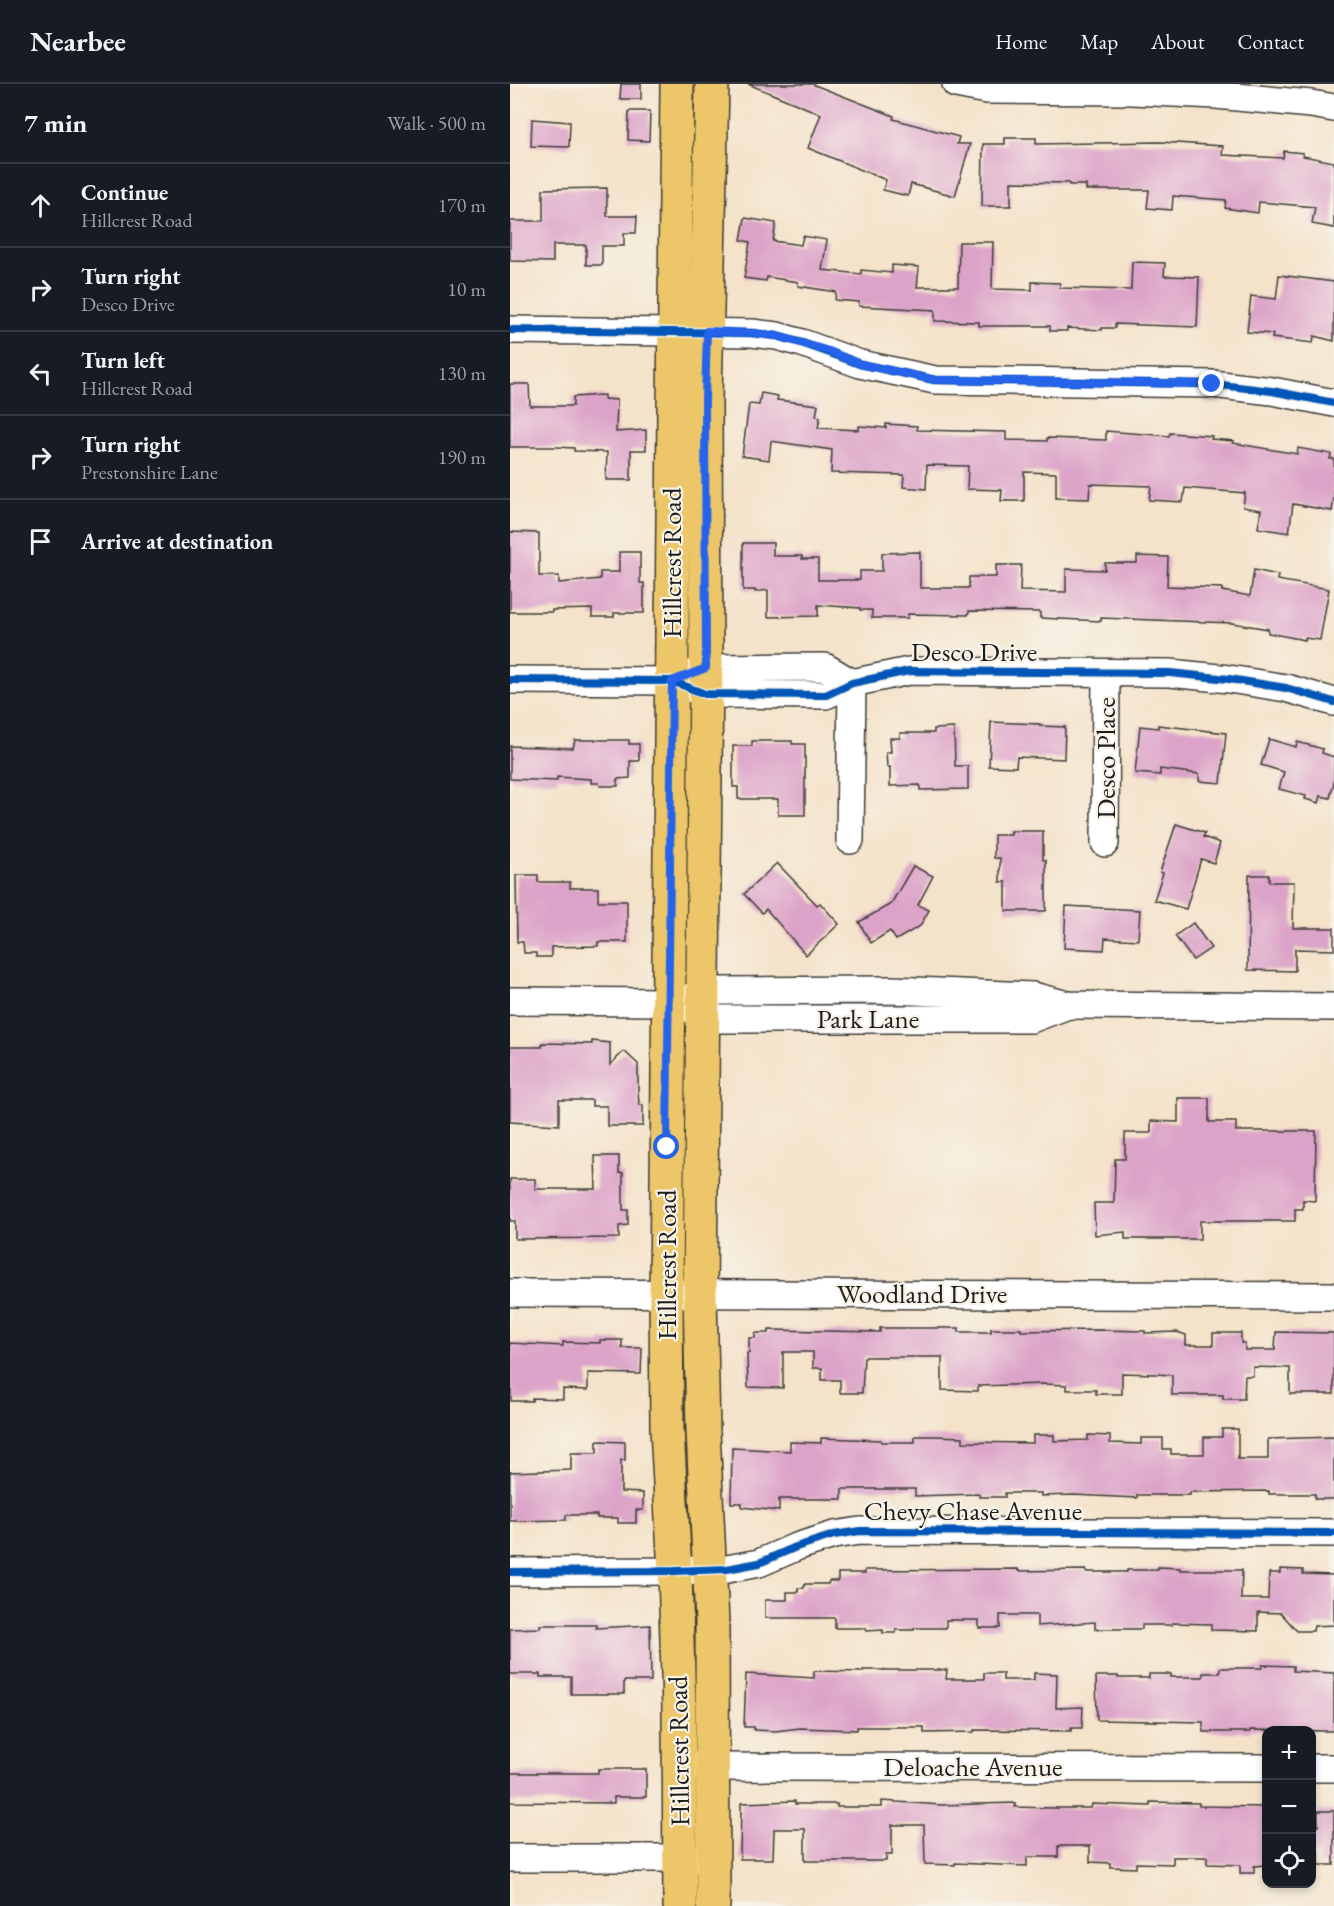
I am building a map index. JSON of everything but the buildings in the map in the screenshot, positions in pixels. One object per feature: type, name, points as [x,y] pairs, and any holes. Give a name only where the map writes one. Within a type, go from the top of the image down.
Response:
[{"type":"main road","name":"Hillcrest Road","points":[[677,84],[666,1293],[667,1430],[675,1571],[680,1906]]},
{"type":"main road","name":"Hillcrest Road","points":[[712,84],[705,400],[700,1293],[712,1623],[713,1906]]},
{"type":"street","points":[[956,84],[987,90],[1132,91],[1216,95],[1334,108]]},
{"type":"street","points":[[510,330],[752,333],[777,336],[829,351],[860,364],[935,380],[1212,384],[1272,391],[1334,403]]},
{"type":"street","name":"Desco Drive","points":[[510,680],[705,681],[825,695],[852,683],[909,671],[1170,674],[1229,679],[1286,688],[1334,702]]},
{"type":"street","name":"Desco Place","points":[[1105,843],[1106,673]]},
{"type":"street","points":[[850,840],[852,683]]},
{"type":"street","name":"Park Lane","points":[[510,1001],[703,1004],[729,990],[892,990],[1033,996],[1068,1005],[1334,1007]]},
{"type":"street","name":"Woodland Drive","points":[[510,1293],[1334,1296]]},
{"type":"street","name":"Chevy Chase Avenue","points":[[510,1572],[675,1571],[747,1566],[834,1534],[860,1531],[1334,1533]]},
{"type":"street","name":"Deloache Avenue","points":[[679,1767],[1262,1768]]},
{"type":"street","points":[[1316,1768],[1334,1768]]},
{"type":"street","points":[[510,1858],[713,1858]]},
{"type":"cycle path","points":[[510,330],[752,333],[777,336],[860,364],[935,380],[1212,384],[1272,391],[1334,403]]},
{"type":"cycle path","points":[[510,680],[672,681],[705,694],[826,695],[852,683],[909,671],[1170,673],[1286,688],[1334,702]]},
{"type":"cycle path","points":[[510,1572],[727,1569],[759,1563],[796,1547],[834,1535],[860,1531],[1334,1533]]},
{"type":"route","points":[[667,1147],[672,681],[706,668],[707,331],[777,336],[829,351],[860,364],[935,380],[1212,384]]}]
